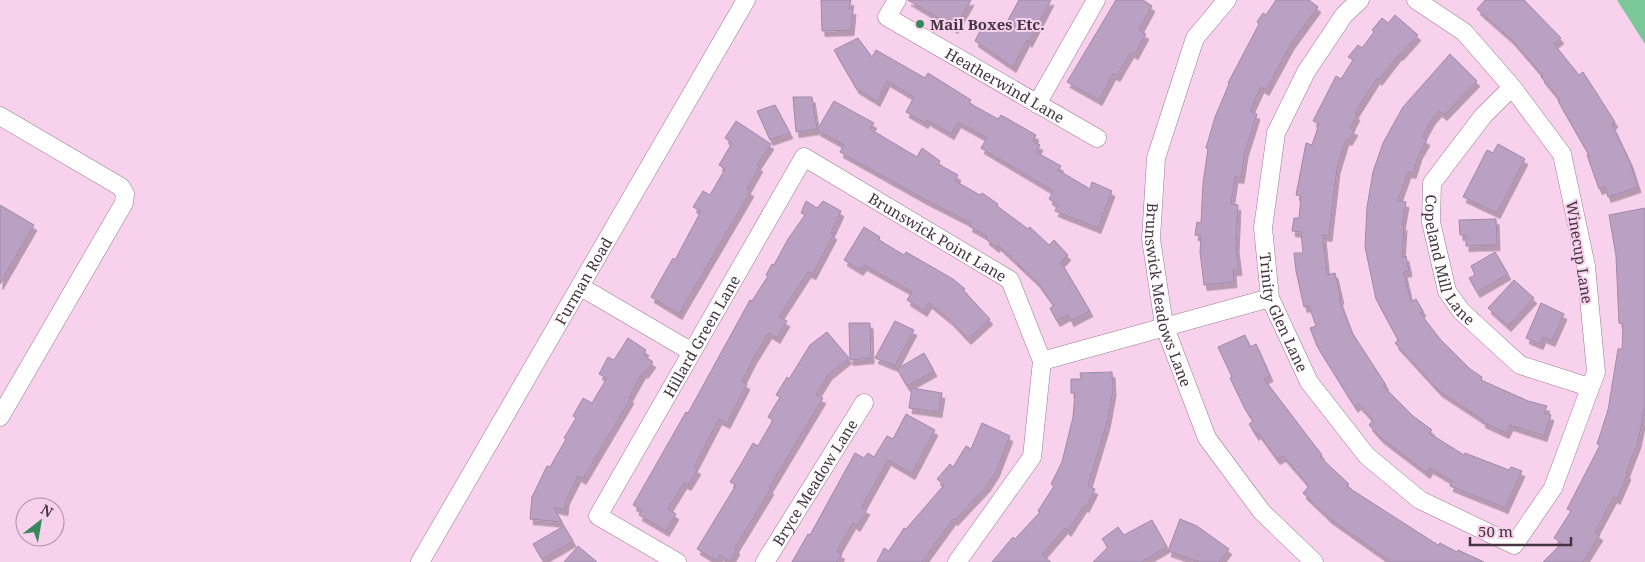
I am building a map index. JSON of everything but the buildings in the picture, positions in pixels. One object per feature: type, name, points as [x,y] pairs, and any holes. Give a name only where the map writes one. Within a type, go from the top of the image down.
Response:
[{"type":"street","name":"Furman Road","points":[[420,562],[746,0]]},
{"type":"street","name":"Heatherwind Lane","points":[[897,0],[887,17],[1096,138]]},
{"type":"street","points":[[1037,104],[1096,0]]},
{"type":"street","name":"Brunswick Meadows Lane","points":[[1227,0],[1195,38],[1156,158],[1151,239],[1164,325],[1208,438],[1262,512],[1314,562]]},
{"type":"street","name":"Trinity Glen Lane","points":[[1360,0],[1344,15],[1306,72],[1276,133],[1263,228],[1270,298],[1309,382],[1367,456],[1420,500],[1514,545]]},
{"type":"street","name":"Winecup Lane","points":[[1416,0],[1464,32],[1512,87],[1562,154],[1586,266],[1596,372],[1553,488],[1514,545]]},
{"type":"street","name":"Copeland Mill Lane","points":[[1512,87],[1483,116],[1432,183],[1431,222],[1446,291],[1461,311],[1520,365],[1589,388]]},
{"type":"street","points":[[0,116],[121,186],[125,194],[124,202],[0,417]]},
{"type":"street","name":"Hillard Green Lane","points":[[677,562],[598,516],[804,157]]},
{"type":"street","name":"Brunswick Point Lane","points":[[804,157],[1010,280],[1042,361],[1032,457],[957,562]]},
{"type":"street","points":[[581,287],[692,352]]},
{"type":"street","points":[[1042,361],[1164,325],[1270,298]]},
{"type":"street","name":"Bryce Meadow Lane","points":[[765,562],[864,403]]},
{"type":"shaded area","points":[[1617,0],[1645,0],[1645,44]]},
{"type":"place","name":"Mail Boxes Etc.","points":[[920,24]]}]
